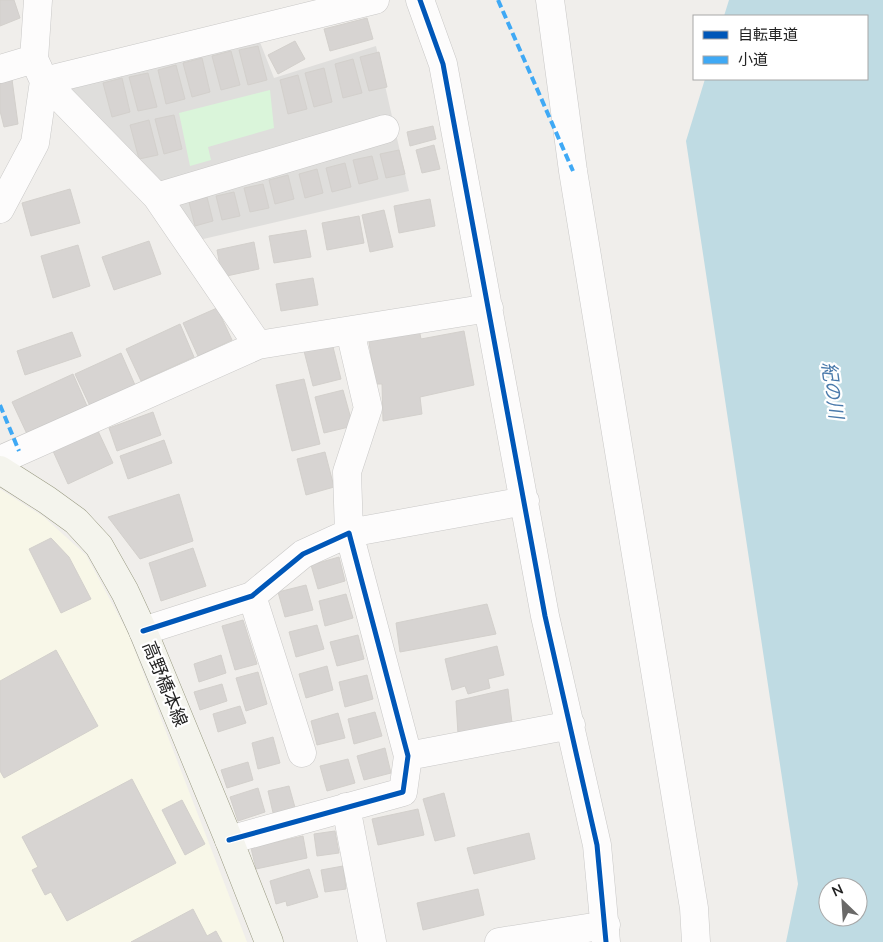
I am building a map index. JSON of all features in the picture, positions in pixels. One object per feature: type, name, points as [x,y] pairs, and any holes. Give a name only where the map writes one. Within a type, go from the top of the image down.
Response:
[{"type":"main road","name":"高野橋本線","points":[[0,470],[76,521],[99,546],[125,592],[143,631],[230,840],[269,942]]},
{"type":"street","points":[[0,209],[35,144],[39,70],[38,0]]},
{"type":"street","points":[[0,69],[39,70],[375,0]]},
{"type":"street","points":[[420,0],[443,64],[545,616],[597,845],[606,934],[499,942]]},
{"type":"street","points":[[552,4],[573,171],[694,908],[696,942]]},
{"type":"street","points":[[39,70],[157,197],[258,345]]},
{"type":"street","points":[[157,197],[385,129]]},
{"type":"street","points":[[0,460],[258,345],[489,308]]},
{"type":"street","points":[[230,840],[403,792],[408,756],[349,533],[347,472],[368,408],[350,331]]},
{"type":"street","points":[[143,631],[252,596],[303,554],[349,533],[525,501]]},
{"type":"street","points":[[252,596],[302,753]]},
{"type":"street","points":[[408,756],[570,725]]},
{"type":"street","points":[[346,807],[372,942]]},
{"type":"shaded area","points":[[258,37],[274,78],[376,46],[409,191],[199,240],[63,87]]},
{"type":"shaded area","points":[[0,489],[44,517],[86,555],[128,633],[247,942],[0,942]]},
{"type":"green space","points":[[270,90],[274,128],[208,147],[211,160],[190,166],[179,113]]},
{"type":"water","name":"紀の川","points":[[729,0],[883,0],[883,942],[786,942],[798,884],[686,141],[705,80],[868,80],[868,15],[724,15]]},
{"type":"building","points":[[0,0],[14,0],[20,18],[0,26]]},
{"type":"building","points":[[367,18],[373,39],[330,51],[324,29]]},
{"type":"building","points":[[295,41],[305,59],[278,74],[268,55]]},
{"type":"building","points":[[258,46],[267,80],[248,85],[239,50]]},
{"type":"building","points":[[231,51],[240,85],[221,90],[212,56]]},
{"type":"building","points":[[379,52],[387,87],[369,91],[360,57]]},
{"type":"building","points":[[202,58],[210,92],[192,97],[183,63]]},
{"type":"building","points":[[353,59],[362,93],[343,98],[335,64]]},
{"type":"building","points":[[176,65],[185,99],[166,104],[158,70]]},
{"type":"building","points":[[324,68],[332,102],[314,107],[305,73]]},
{"type":"building","points":[[11,72],[18,124],[4,127],[0,111],[0,75]]},
{"type":"building","points":[[148,73],[157,107],[138,111],[129,77]]},
{"type":"building","points":[[298,75],[307,109],[288,114],[280,80]]},
{"type":"building","points":[[122,78],[130,112],[112,117],[103,83]]},
{"type":"building","points":[[174,115],[182,149],[164,154],[155,119]]},
{"type":"building","points":[[149,120],[158,155],[139,159],[130,125]]},
{"type":"building","points":[[433,126],[436,139],[410,146],[407,132]]},
{"type":"building","points":[[434,145],[440,169],[422,173],[416,150]]},
{"type":"building","points":[[399,150],[405,174],[386,178],[380,154]]},
{"type":"building","points":[[372,156],[378,179],[359,184],[353,160]]},
{"type":"building","points":[[345,163],[351,187],[332,192],[326,168]]},
{"type":"building","points":[[317,169],[323,193],[305,198],[299,174]]},
{"type":"building","points":[[288,175],[294,199],[275,204],[269,180]]},
{"type":"building","points":[[263,184],[269,208],[250,212],[244,188]]},
{"type":"building","points":[[70,189],[80,223],[31,236],[22,203]]},
{"type":"building","points":[[234,192],[240,216],[222,220],[216,196]]},
{"type":"building","points":[[207,197],[213,221],[195,226],[189,202]]},
{"type":"building","points":[[430,199],[435,226],[399,233],[394,206]]},
{"type":"building","points":[[384,210],[393,247],[370,252],[362,215]]},
{"type":"building","points":[[359,216],[364,243],[327,250],[322,223]]},
{"type":"building","points":[[306,230],[311,257],[274,263],[269,236]]},
{"type":"building","points":[[149,241],[161,274],[114,290],[102,257]]},
{"type":"building","points":[[254,242],[259,269],[222,277],[217,250]]},
{"type":"building","points":[[78,245],[90,286],[53,298],[41,256]]},
{"type":"building","points":[[313,278],[318,305],[281,311],[276,284]]},
{"type":"building","points":[[217,308],[232,340],[198,356],[183,323]]},
{"type":"building","points":[[180,324],[194,357],[141,381],[126,349]]},
{"type":"building","points":[[419,329],[421,339],[464,331],[474,385],[420,397],[422,414],[383,421],[382,384],[375,384],[368,335]]},
{"type":"building","points":[[72,332],[81,356],[25,375],[17,351]]},
{"type":"building","points":[[332,343],[341,379],[313,386],[304,351]]},
{"type":"building","points":[[121,353],[135,385],[90,406],[75,374]]},
{"type":"building","points":[[73,374],[87,406],[27,434],[12,402]]},
{"type":"building","points":[[304,379],[320,444],[292,451],[276,385]]},
{"type":"building","points":[[343,390],[353,426],[324,433],[315,397]]},
{"type":"building","points":[[153,412],[161,435],[117,451],[109,428]]},
{"type":"building","points":[[98,431],[113,463],[68,484],[53,451]]},
{"type":"building","points":[[164,440],[172,463],[128,479],[120,456]]},
{"type":"building","points":[[325,452],[334,487],[306,495],[297,459]]},
{"type":"building","points":[[179,494],[193,541],[140,559],[108,517]]},
{"type":"building","points":[[51,538],[69,557],[91,599],[61,613],[29,549]]},
{"type":"building","points":[[193,548],[206,586],[161,601],[149,563]]},
{"type":"building","points":[[339,557],[345,581],[318,589],[311,565]]},
{"type":"building","points":[[306,585],[313,610],[285,617],[278,592]]},
{"type":"building","points":[[346,594],[353,618],[325,626],[319,601]]},
{"type":"building","points":[[487,604],[496,634],[400,652],[396,623]]},
{"type":"building","points":[[243,620],[257,664],[235,670],[222,626]]},
{"type":"building","points":[[317,625],[324,649],[296,657],[289,632]]},
{"type":"building","points":[[358,635],[364,659],[337,666],[330,642]]},
{"type":"building","points":[[497,646],[504,675],[488,679],[490,688],[468,694],[465,686],[452,690],[445,659]]},
{"type":"building","points":[[56,650],[98,726],[4,778],[0,771],[0,681]]},
{"type":"building","points":[[221,655],[226,673],[199,682],[194,664]]},
{"type":"building","points":[[327,666],[333,690],[306,698],[299,674]]},
{"type":"building","points":[[258,672],[267,704],[246,711],[236,678]]},
{"type":"building","points":[[367,675],[373,699],[345,707],[339,682]]},
{"type":"building","points":[[222,684],[227,701],[200,710],[194,692]]},
{"type":"building","points":[[508,689],[512,723],[458,734],[456,701]]},
{"type":"building","points":[[240,706],[246,723],[218,732],[213,714]]},
{"type":"building","points":[[375,712],[382,736],[354,744],[348,719]]},
{"type":"building","points":[[338,713],[345,738],[317,745],[311,721]]},
{"type":"building","points":[[273,737],[280,763],[258,769],[252,743]]},
{"type":"building","points":[[385,748],[391,773],[364,780],[357,756]]},
{"type":"building","points":[[348,759],[355,783],[327,791],[320,766]]},
{"type":"building","points":[[248,762],[253,780],[227,788],[221,770]]},
{"type":"building","points":[[132,779],[176,863],[67,921],[51,892],[45,895],[32,870],[38,867],[22,837]]},
{"type":"building","points":[[289,786],[296,811],[274,817],[268,791]]},
{"type":"building","points":[[258,788],[265,812],[238,821],[230,797]]},
{"type":"building","points":[[444,793],[455,836],[435,841],[423,799]]},
{"type":"building","points":[[182,800],[205,844],[185,855],[162,810]]},
{"type":"building","points":[[418,809],[424,835],[378,845],[372,819]]},
{"type":"building","points":[[335,831],[339,853],[317,856],[314,834]]},
{"type":"building","points":[[529,833],[535,859],[474,874],[467,848]]},
{"type":"building","points":[[303,836],[307,858],[256,869],[251,848]]},
{"type":"building","points":[[343,866],[346,889],[325,892],[321,870]]},
{"type":"building","points":[[309,869],[318,897],[287,906],[286,901],[276,904],[270,881]]},
{"type":"building","points":[[478,889],[484,915],[423,930],[417,903]]},
{"type":"building","points":[[193,909],[207,936],[216,931],[222,942],[131,942]]},
{"type":"marked path","points":[[498,0],[573,171]]},
{"type":"marked path","points":[[0,405],[19,451]]},
{"type":"cycle path","points":[[420,0],[443,64],[545,616],[597,845],[606,942]]},
{"type":"cycle path","points":[[143,631],[252,596],[303,554],[349,533],[408,756],[403,792],[229,840]]}]
